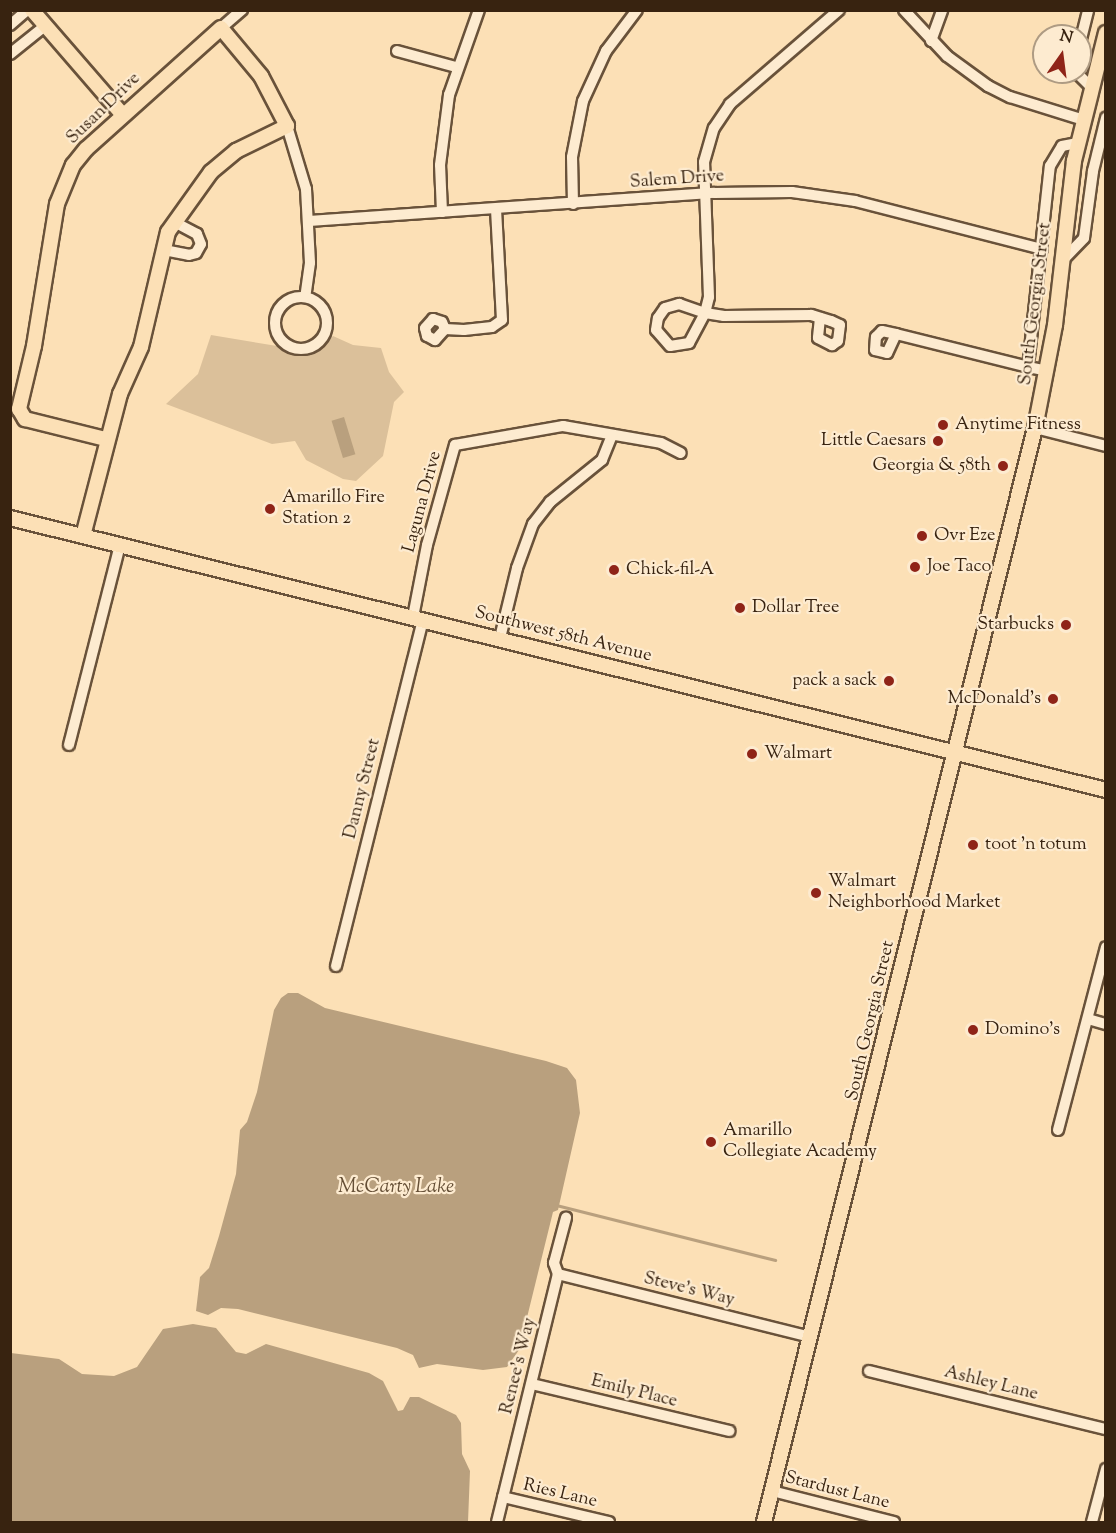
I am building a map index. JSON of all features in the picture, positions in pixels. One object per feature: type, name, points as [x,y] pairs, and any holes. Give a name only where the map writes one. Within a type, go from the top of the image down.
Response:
[{"type":"main road","points":[[38,15],[122,114]]},
{"type":"main road","name":"Susan Drive","points":[[17,401],[34,346],[57,204],[73,165],[122,114],[221,28]]},
{"type":"main road","points":[[83,536],[106,439],[120,394],[141,347],[164,250],[174,222],[205,179],[236,151],[287,126],[261,76],[221,28]]},
{"type":"main road","name":"South Georgia Street","points":[[764,1522],[1035,428],[1048,371],[1078,143],[1104,42]]},
{"type":"main road","points":[[17,401],[26,418],[106,439]]},
{"type":"main road","name":"Southwest 58th Avenue","points":[[10,518],[954,750],[1106,790]]},
{"type":"street","name":"Susan Drive","points":[[221,28],[242,10]]},
{"type":"street","points":[[442,212],[442,135],[456,67],[479,10]]},
{"type":"street","points":[[573,204],[572,157],[583,101],[606,51],[637,10]]},
{"type":"street","points":[[820,318],[799,312],[723,316],[705,313],[679,304],[665,308],[656,330],[670,346],[689,344],[700,328],[705,313],[709,297],[704,194],[708,144],[721,115],[839,10]]},
{"type":"street","points":[[904,10],[931,41],[988,86],[1011,97],[1084,120]]},
{"type":"street","points":[[931,41],[942,10]]},
{"type":"street","points":[[10,24],[38,15]]},
{"type":"street","points":[[10,54],[38,15]]},
{"type":"street","points":[[397,51],[456,67]]},
{"type":"street","points":[[1088,84],[1092,88]]},
{"type":"street","points":[[1061,262],[1084,238],[1093,171],[1106,118]]},
{"type":"street","points":[[287,126],[306,189],[310,263],[305,297]]},
{"type":"street","points":[[1028,367],[1050,166],[1062,146],[1078,143]]},
{"type":"street","name":"Salem Drive","points":[[309,221],[772,191],[822,196],[1042,249]]},
{"type":"street","points":[[445,329],[492,327],[502,320],[496,209]]},
{"type":"street","points":[[164,250],[189,255],[201,244],[196,234],[174,222]]},
{"type":"street","points":[[305,297],[315,301],[327,320],[321,340],[312,347],[301,349],[281,340],[276,331],[279,309],[295,298],[305,297]]},
{"type":"street","points":[[896,334],[1048,371]]},
{"type":"street","name":"Laguna Drive","points":[[418,618],[441,488],[455,446],[563,426],[661,443],[681,453]]},
{"type":"street","points":[[1035,428],[1106,446]]},
{"type":"street","points":[[500,638],[517,568],[533,524],[550,502],[602,460],[612,435]]},
{"type":"street","points":[[69,745],[120,545]]},
{"type":"street","name":"Danny Street","points":[[336,966],[418,618]]},
{"type":"street","points":[[1058,1130],[1106,946]]},
{"type":"street","points":[[1088,1019],[1106,1024]]},
{"type":"street","name":"Renee's Way","points":[[496,1522],[558,1274],[554,1263],[566,1218]]},
{"type":"street","name":"Steve's Way","points":[[558,1274],[811,1337]]},
{"type":"street","name":"Ashley Lane","points":[[869,1371],[1106,1429]]},
{"type":"street","name":"Emily Place","points":[[532,1384],[729,1431]]},
{"type":"street","points":[[1092,1522],[1106,1469]]},
{"type":"street","name":"Stardust Lane","points":[[772,1491],[894,1522]]},
{"type":"street","name":"Ries Lane","points":[[503,1497],[609,1522]]},
{"type":"shaded area","points":[[211,335],[277,346],[290,353],[306,355],[323,347],[333,336],[353,345],[381,348],[389,372],[404,392],[394,402],[383,456],[356,481],[343,479],[306,460],[295,441],[272,444],[166,404],[198,374]]},
{"type":"water","points":[[344,417],[355,454],[343,458],[332,421]]},
{"type":"water","name":"McCarty Lake","points":[[288,993],[298,993],[325,1008],[546,1061],[567,1068],[576,1080],[580,1113],[558,1210],[553,1212],[519,1350],[507,1367],[483,1370],[437,1364],[419,1368],[413,1355],[397,1348],[238,1309],[221,1308],[208,1315],[196,1311],[200,1277],[209,1268],[219,1236],[236,1174],[240,1130],[247,1122],[257,1092],[274,1010],[281,998]]},
{"type":"water","points":[[193,1324],[216,1328],[236,1352],[246,1354],[266,1344],[369,1373],[383,1381],[398,1411],[403,1410],[410,1397],[419,1397],[456,1415],[461,1423],[462,1454],[470,1471],[468,1522],[11,1522],[11,1353],[59,1359],[82,1374],[114,1376],[137,1367],[163,1329]]},
{"type":"waterway","points":[[556,1205],[775,1260]]},
{"type":"place","name":"Anytime Fitness","points":[[943,425]]},
{"type":"place","name":"Little Caesars","points":[[938,441]]},
{"type":"place","name":"Georgia & 58th","points":[[1003,466]]},
{"type":"place","name":"Amarillo Fire Station 2","points":[[270,509]]},
{"type":"place","name":"Ovr Eze","points":[[922,536]]},
{"type":"place","name":"Joe Taco","points":[[915,567]]},
{"type":"place","name":"Chick-fil-A","points":[[614,570]]},
{"type":"place","name":"Dollar Tree","points":[[740,608]]},
{"type":"place","name":"Starbucks","points":[[1066,625]]},
{"type":"place","name":"pack a sack","points":[[889,681]]},
{"type":"place","name":"McDonald's","points":[[1053,699]]},
{"type":"place","name":"Walmart","points":[[752,754]]},
{"type":"place","name":"toot 'n totum","points":[[973,845]]},
{"type":"place","name":"Walmart Neighborhood Market","points":[[816,893]]},
{"type":"place","name":"Domino's","points":[[973,1030]]},
{"type":"place","name":"Amarillo Collegiate Academy","points":[[711,1142]]}]
